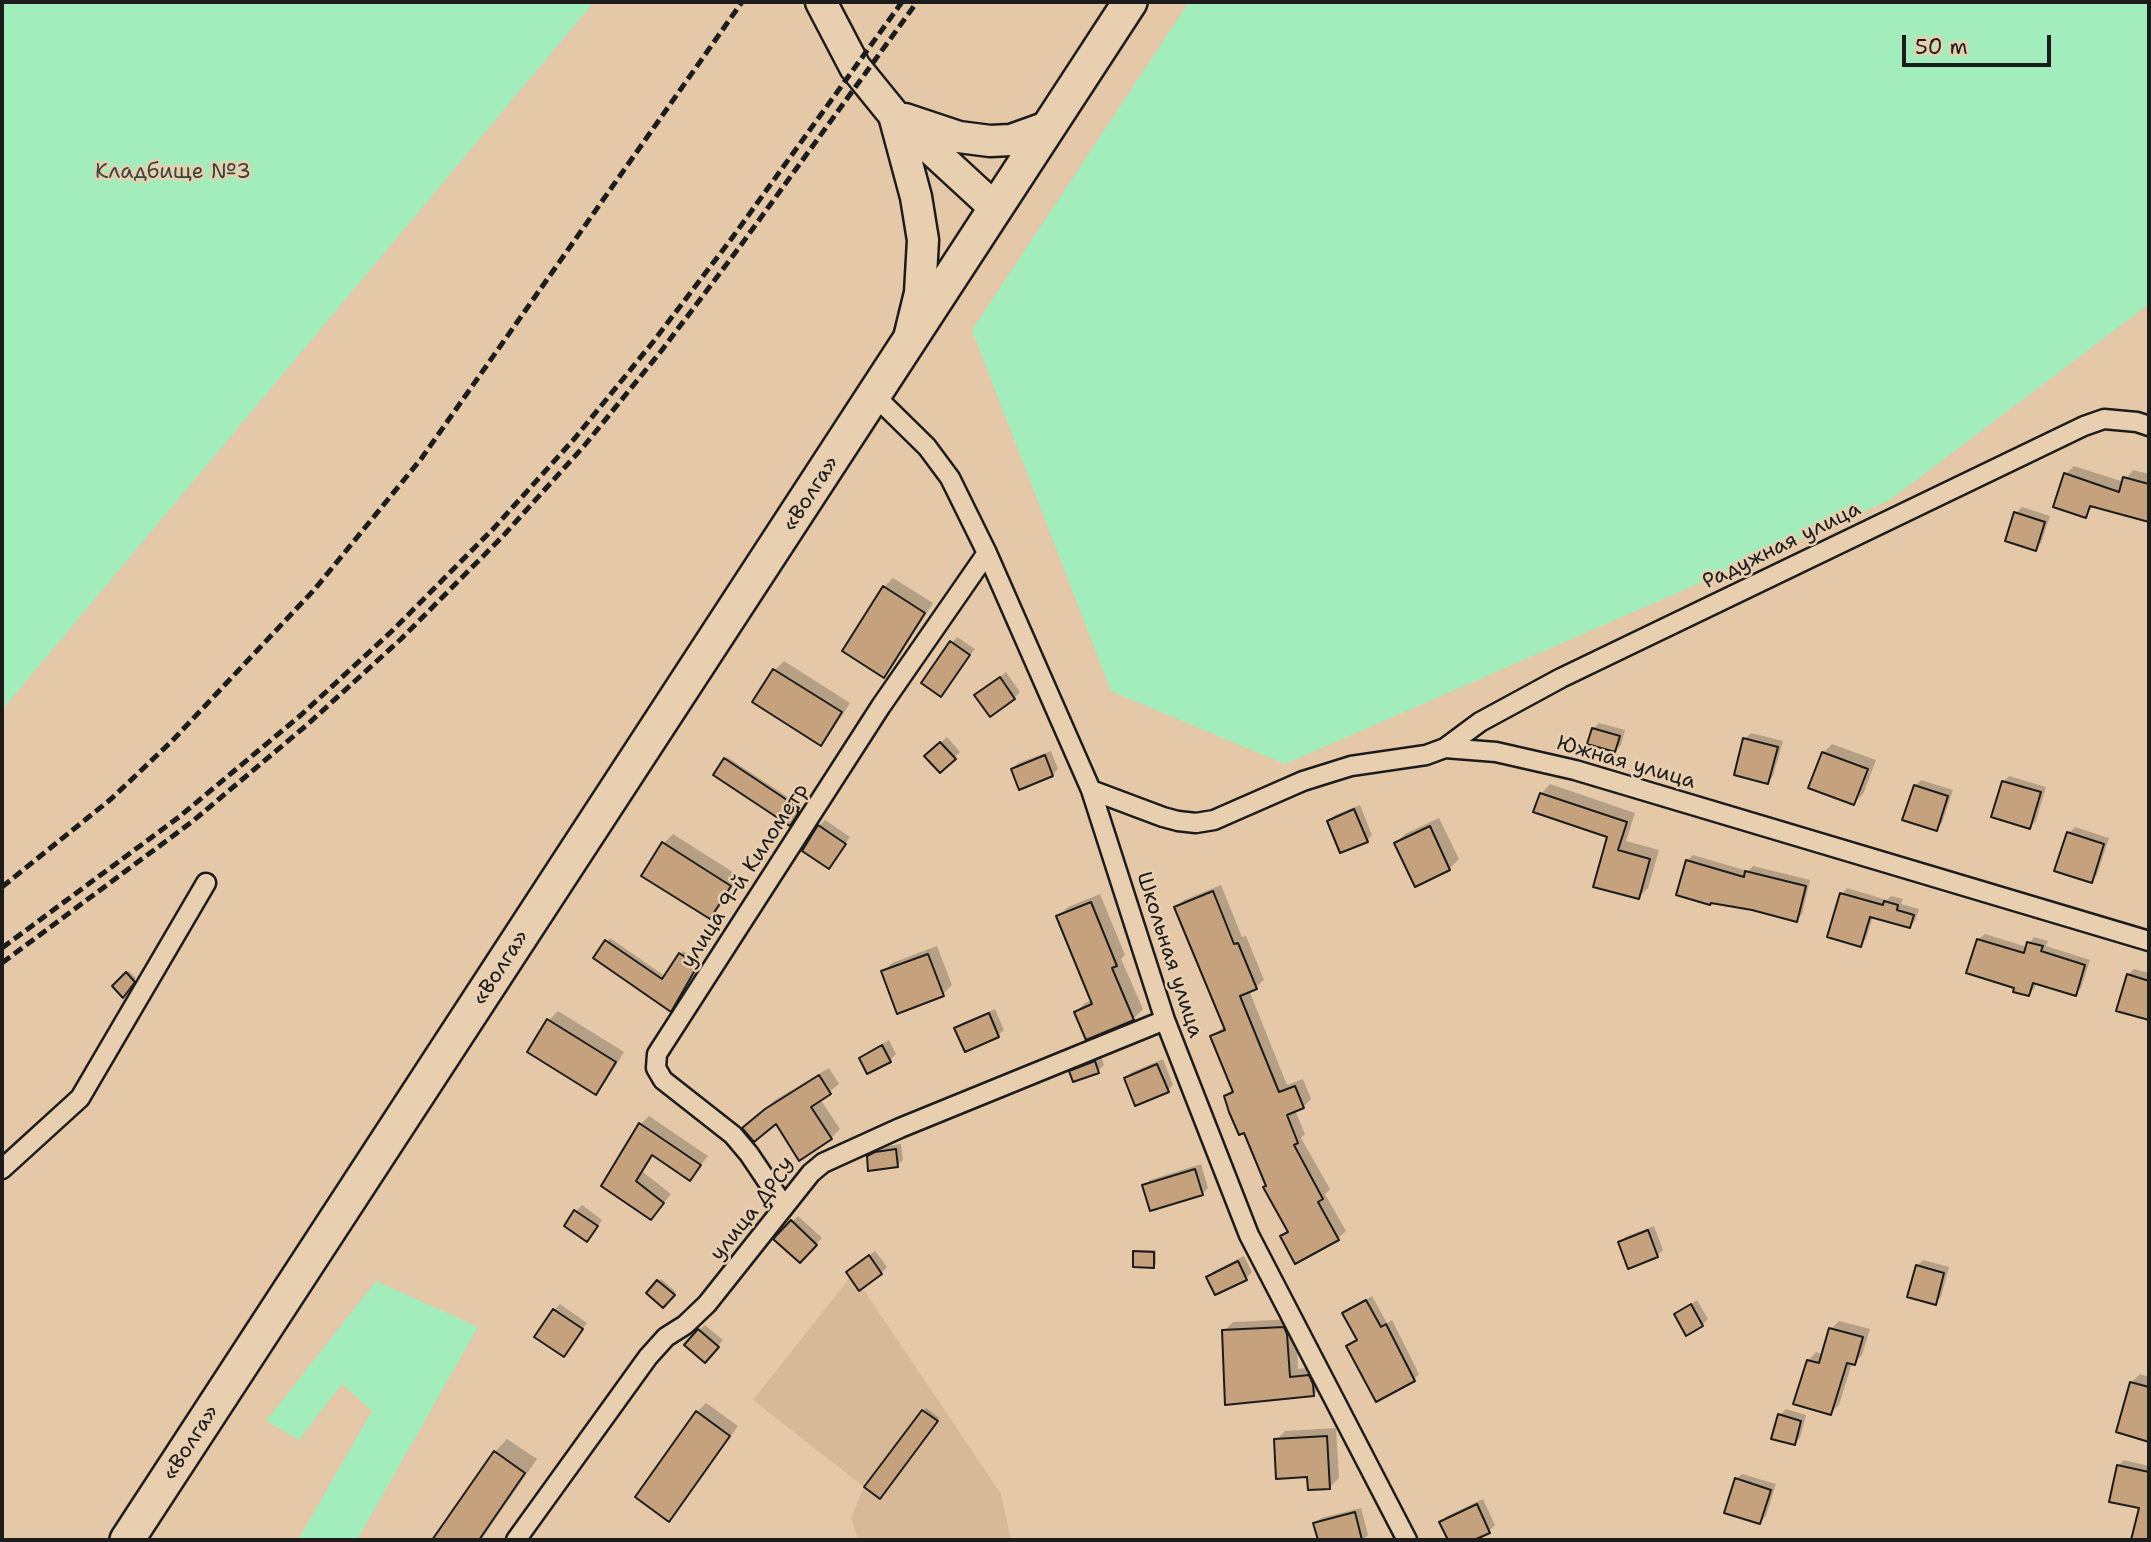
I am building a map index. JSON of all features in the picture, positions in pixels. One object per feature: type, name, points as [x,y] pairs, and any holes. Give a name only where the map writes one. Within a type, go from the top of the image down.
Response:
[{"type":"highway","points":[[904,351],[1130,2]]},
{"type":"highway","name":"«Волга»","points":[[127,1540],[904,351]]},
{"type":"main road","points":[[821,2],[855,67],[894,115],[996,209]]},
{"type":"main road","points":[[894,115],[959,137],[990,142],[1011,140],[1050,126]]},
{"type":"main road","points":[[894,115],[906,155],[923,240],[920,293],[914,323],[904,351]]},
{"type":"street","name":"Школьная улица","points":[[875,396],[927,447],[950,478],[987,553],[1091,790],[1165,1020],[1249,1235],[1407,1540]]},
{"type":"street","name":"Радужная улица","points":[[1445,748],[1480,722],[1561,678],[2084,426],[2104,419],[2137,422],[2149,426]]},
{"type":"street","name":"улица 9-й Километр","points":[[784,1206],[750,1154],[733,1135],[663,1080],[656,1068],[657,1054],[881,706],[987,553]]},
{"type":"street","name":"Южная улица","points":[[1091,790],[1171,819],[1196,823],[1214,820],[1303,781],[1351,766],[1426,755],[1445,748],[1496,752],[1575,770],[2149,941]]},
{"type":"street","points":[[2,1168],[80,1098],[206,883]]},
{"type":"street","name":"улица ДРСУ","points":[[516,1540],[648,1357],[666,1337],[685,1325],[707,1304],[811,1173],[823,1163],[900,1128],[1165,1020]]},
{"type":"shaded area","points":[[853,1274],[1001,1494],[1011,1540],[858,1540],[851,1518],[864,1487],[753,1400]]},
{"type":"green space","name":"Кладбище №3","points":[[2,2],[594,2],[2,710]]},
{"type":"green space","points":[[1189,2],[2149,2],[2149,304],[1890,500],[1285,764],[1111,691],[972,330]]},
{"type":"green space","points":[[376,1281],[478,1327],[357,1540],[298,1540],[372,1411],[342,1384],[299,1440],[266,1421]]},
{"type":"building","points":[[2064,473],[2119,492],[2123,477],[2149,484],[2149,522],[2090,506],[2086,518],[2053,507]]},
{"type":"building","points":[[2014,512],[2045,522],[2036,551],[2005,541]]},
{"type":"building","points":[[883,586],[925,613],[884,678],[842,651]]},
{"type":"building","points":[[950,641],[970,655],[941,697],[921,683]]},
{"type":"building","points":[[773,669],[842,712],[821,746],[752,702]]},
{"type":"building","points":[[1000,677],[1015,699],[990,717],[974,695]]},
{"type":"building","points":[[1592,728],[1620,736],[1615,752],[1587,744]]},
{"type":"building","points":[[1743,738],[1778,747],[1768,784],[1734,775]]},
{"type":"building","points":[[940,742],[956,759],[940,773],[924,756]]},
{"type":"building","points":[[1822,752],[1868,769],[1854,805],[1808,788]]},
{"type":"building","points":[[1045,755],[1053,776],[1019,790],[1011,769]]},
{"type":"building","points":[[724,758],[799,808],[790,826],[713,775]]},
{"type":"building","points":[[2002,781],[2041,792],[2030,829],[1991,817]]},
{"type":"building","points":[[1914,785],[1948,796],[1937,831],[1902,820]]},
{"type":"building","points":[[1540,793],[1627,822],[1618,850],[1650,859],[1639,899],[1593,887],[1607,837],[1533,812]]},
{"type":"building","points":[[1354,809],[1368,842],[1340,853],[1327,821]]},
{"type":"building","points":[[818,825],[846,844],[829,869],[802,851]]},
{"type":"building","points":[[1430,826],[1450,870],[1415,887],[1394,843]]},
{"type":"building","points":[[2067,832],[2104,844],[2092,883],[2054,871]]},
{"type":"building","points":[[662,842],[731,886],[710,919],[641,876]]},
{"type":"building","points":[[1686,860],[1744,877],[1745,871],[1806,886],[1797,922],[1752,910],[1711,903],[1710,905],[1676,895]]},
{"type":"building","points":[[1213,891],[1234,944],[1238,943],[1257,989],[1240,996],[1279,1092],[1295,1086],[1304,1108],[1287,1115],[1298,1143],[1294,1145],[1323,1199],[1318,1202],[1339,1240],[1295,1264],[1280,1236],[1288,1232],[1263,1187],[1266,1186],[1244,1133],[1239,1135],[1229,1112],[1224,1096],[1233,1092],[1210,1036],[1225,1030],[1174,907]]},
{"type":"building","points":[[1840,893],[1883,905],[1884,901],[1898,905],[1897,910],[1914,915],[1910,928],[1870,917],[1861,947],[1827,937]]},
{"type":"building","points":[[1091,902],[1117,966],[1112,968],[1134,1020],[1086,1040],[1074,1012],[1092,1004],[1056,916]]},
{"type":"building","points":[[1977,939],[2024,953],[2027,942],[2043,946],[2041,951],[2085,965],[2076,996],[2033,983],[2029,996],[2013,992],[2014,988],[1966,973]]},
{"type":"building","points":[[605,940],[662,979],[679,953],[698,965],[671,1012],[593,958]]},
{"type":"building","points":[[928,954],[944,996],[897,1014],[881,971]]},
{"type":"building","points":[[126,972],[135,982],[123,998],[112,986]]},
{"type":"building","points":[[2127,974],[2149,981],[2149,1020],[2116,1011]]},
{"type":"building","points":[[989,1013],[999,1037],[965,1052],[954,1028]]},
{"type":"building","points":[[547,1019],[616,1062],[596,1095],[527,1052]]},
{"type":"building","points":[[882,1045],[891,1062],[867,1074],[859,1058]]},
{"type":"building","points":[[1095,1061],[1099,1073],[1073,1082],[1069,1071]]},
{"type":"building","points":[[1157,1064],[1169,1092],[1135,1106],[1124,1078]]},
{"type":"building","points":[[819,1075],[831,1094],[811,1107],[832,1139],[799,1161],[776,1124],[754,1142],[742,1128],[765,1109]]},
{"type":"building","points":[[639,1123],[701,1165],[690,1181],[652,1155],[636,1181],[664,1203],[651,1220],[601,1186]]},
{"type":"building","points":[[896,1149],[898,1167],[868,1171],[867,1156]]},
{"type":"building","points":[[1195,1169],[1203,1195],[1150,1211],[1142,1185]]},
{"type":"building","points":[[574,1210],[598,1226],[587,1242],[564,1226]]},
{"type":"building","points":[[791,1220],[817,1245],[800,1263],[773,1239]]},
{"type":"building","points":[[1648,1230],[1658,1257],[1628,1269],[1618,1242]]},
{"type":"building","points":[[1133,1251],[1154,1252],[1154,1268],[1133,1267]]},
{"type":"building","points":[[869,1255],[882,1274],[859,1291],[846,1272]]},
{"type":"building","points":[[1238,1261],[1247,1280],[1215,1295],[1206,1277]]},
{"type":"building","points":[[1916,1265],[1944,1273],[1936,1305],[1907,1297]]},
{"type":"building","points":[[657,1280],[675,1295],[663,1308],[646,1293]]},
{"type":"building","points":[[1366,1300],[1381,1327],[1386,1324],[1415,1381],[1376,1402],[1346,1346],[1357,1340],[1342,1313]]},
{"type":"building","points":[[1691,1304],[1703,1326],[1686,1336],[1674,1314]]},
{"type":"building","points":[[553,1309],[583,1329],[564,1357],[534,1337]]},
{"type":"building","points":[[1284,1327],[1287,1334],[1290,1377],[1309,1375],[1314,1396],[1225,1405],[1222,1330]]},
{"type":"building","points":[[1829,1328],[1863,1337],[1855,1365],[1847,1363],[1831,1415],[1793,1404],[1807,1360],[1819,1363]]},
{"type":"building","points":[[698,1329],[719,1347],[705,1363],[684,1345]]},
{"type":"building","points":[[2130,1382],[2149,1387],[2149,1442],[2116,1432]]},
{"type":"building","points":[[922,1410],[938,1421],[880,1499],[864,1487]]},
{"type":"building","points":[[696,1411],[730,1436],[669,1522],[635,1497]]},
{"type":"building","points":[[1778,1414],[1801,1421],[1795,1445],[1771,1439]]},
{"type":"building","points":[[1327,1436],[1330,1489],[1308,1490],[1307,1477],[1276,1479],[1274,1439]]},
{"type":"building","points":[[494,1451],[525,1473],[479,1540],[432,1540]]},
{"type":"building","points":[[2117,1465],[2149,1472],[2149,1540],[2131,1540],[2139,1508],[2109,1502]]},
{"type":"building","points":[[1735,1478],[1771,1490],[1760,1524],[1724,1513]]},
{"type":"building","points":[[1477,1504],[1490,1533],[1474,1540],[1448,1540],[1439,1522]]},
{"type":"building","points":[[1355,1512],[1362,1540],[1318,1540],[1313,1523]]},
{"type":"railway","points":[[2,887],[111,799],[172,741],[314,590],[421,459],[742,2]]},
{"type":"railway","points":[[2,948],[179,817],[301,715],[393,630],[494,528],[575,438],[653,342],[732,238],[902,2]]},
{"type":"railway","points":[[2,963],[193,821],[308,724],[401,639],[503,536],[584,446],[662,350],[917,2]]}]
